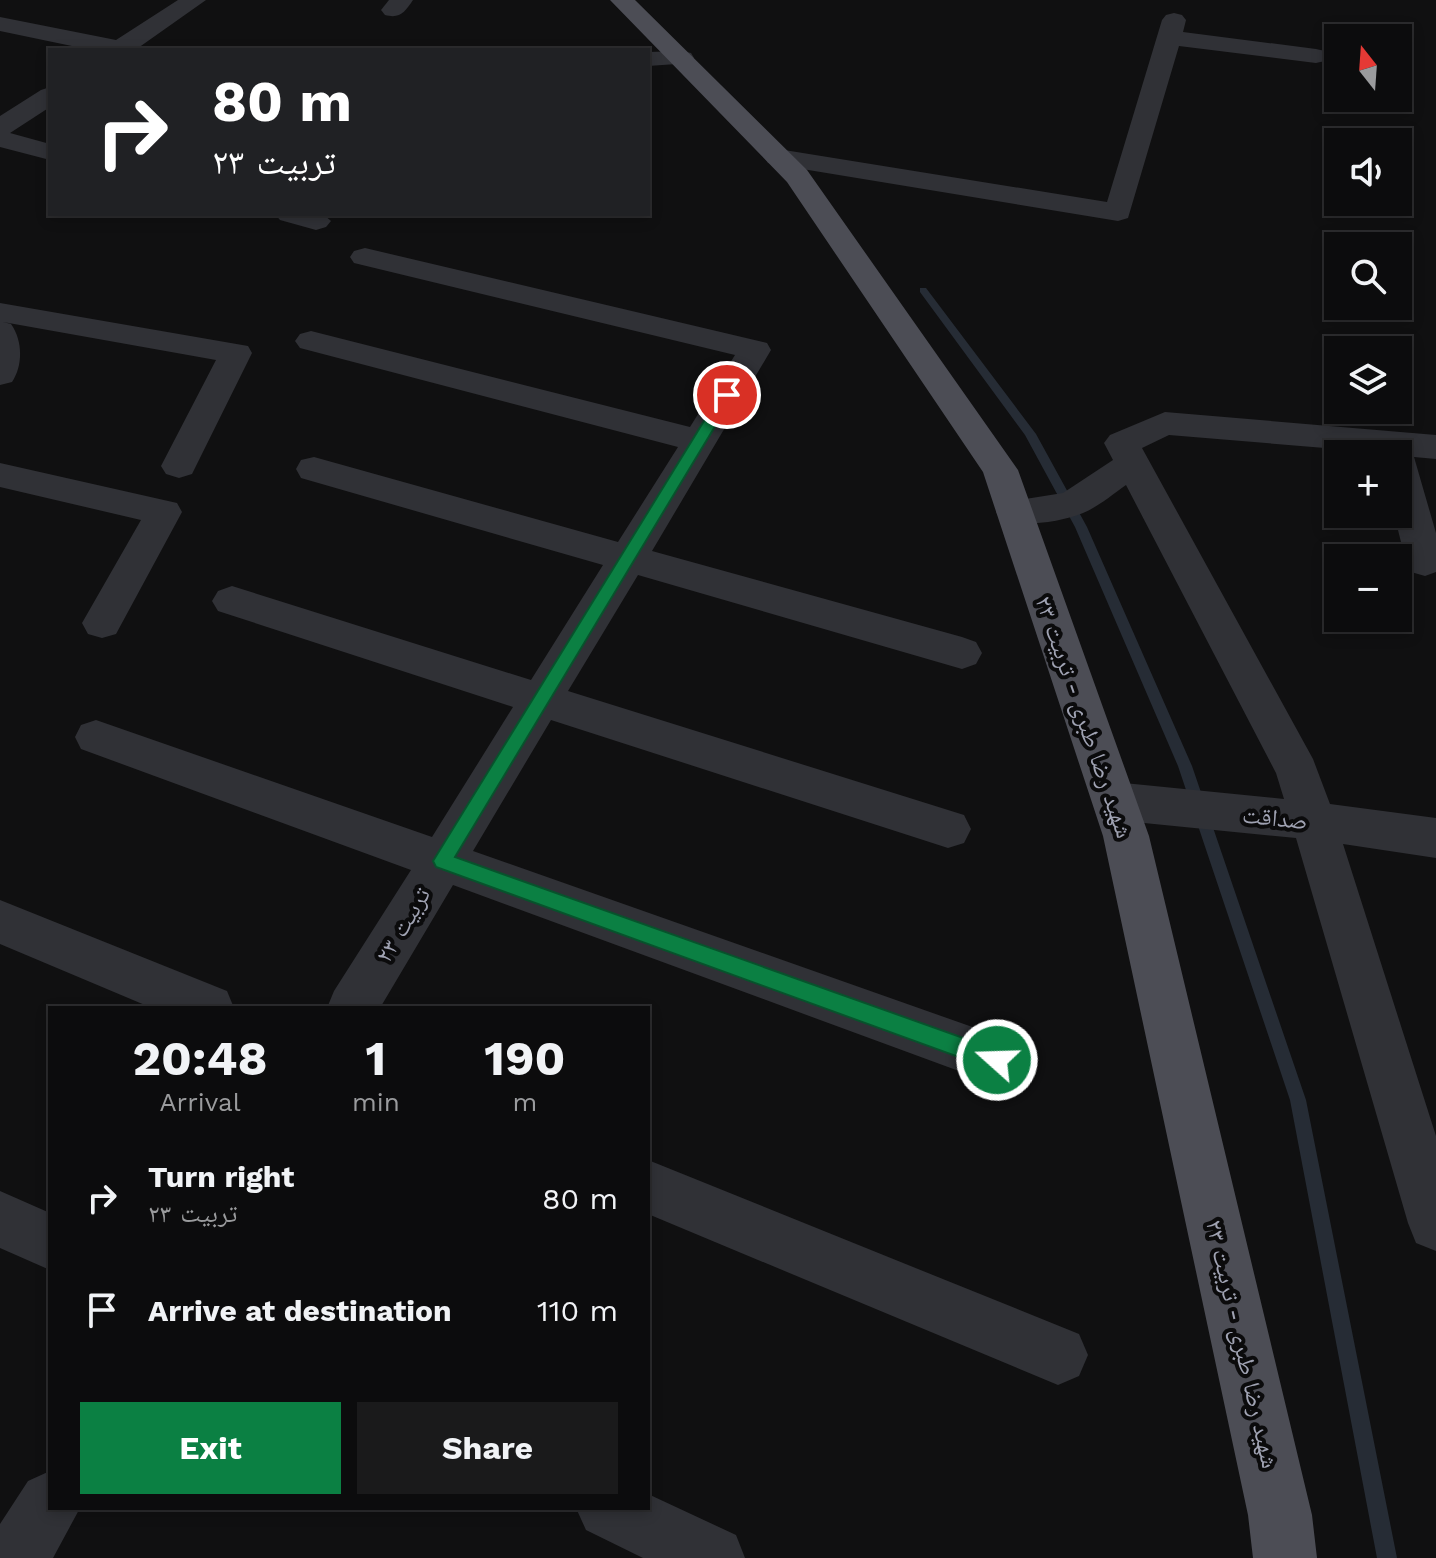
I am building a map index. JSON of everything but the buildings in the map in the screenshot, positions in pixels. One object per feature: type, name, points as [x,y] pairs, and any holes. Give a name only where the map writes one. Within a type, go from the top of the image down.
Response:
[{"type":"main road","name":"شهید رضا طبری - تربیت ۲۳","points":[[622,0],[665,58],[797,176],[1000,470],[1129,852],[1277,1499],[1285,1558]]},
{"type":"street","points":[[0,5],[9,0]]},
{"type":"street","points":[[123,48],[194,0]]},
{"type":"street","points":[[0,24],[117,48]]},
{"type":"street","points":[[778,157],[1118,212],[1172,29],[1316,56]]},
{"type":"street","points":[[0,128],[48,96]]},
{"type":"street","points":[[0,139],[48,151]]},
{"type":"street","name":"تربیت ۲۳","points":[[353,1006],[755,350],[365,257]]},
{"type":"street","points":[[0,312],[236,353],[179,466]]},
{"type":"street","points":[[311,341],[699,441]]},
{"type":"street","points":[[1324,443],[1165,423],[1122,443],[1298,772],[1436,1223]]},
{"type":"street","points":[[1412,450],[1436,447]]},
{"type":"street","points":[[1014,512],[1072,504],[1133,464]]},
{"type":"street","points":[[314,469],[962,653]]},
{"type":"street","points":[[0,475],[164,512],[102,623]]},
{"type":"street","points":[[1412,513],[1425,562]]},
{"type":"street","points":[[232,601],[948,829]]},
{"type":"street","points":[[96,737],[997,1060]]},
{"type":"street","name":"صداقت","points":[[1114,801],[1313,821],[1436,838]]},
{"type":"street","points":[[0,922],[204,1006]]},
{"type":"street","points":[[650,1188],[1058,1355]]},
{"type":"street","points":[[0,1219],[48,1241]]},
{"type":"street","points":[[16,1558],[48,1506]]},
{"type":"street","points":[[612,1510],[713,1558]]},
{"type":"waterway","points":[[923,290],[1030,434],[1081,527],[1185,766],[1298,1100],[1387,1558]]},
{"type":"route","points":[[727,395],[442,861],[997,1060]]}]
